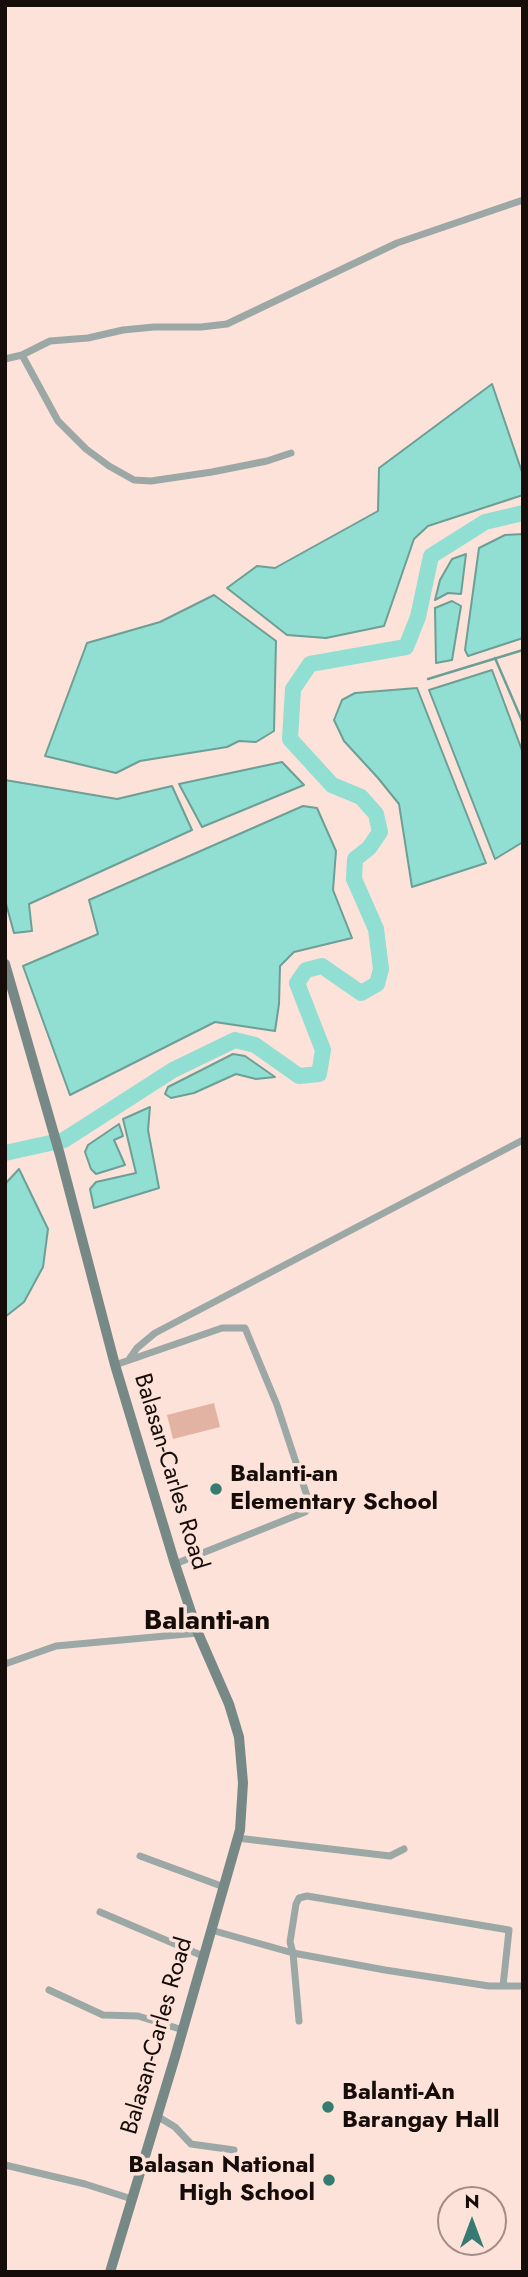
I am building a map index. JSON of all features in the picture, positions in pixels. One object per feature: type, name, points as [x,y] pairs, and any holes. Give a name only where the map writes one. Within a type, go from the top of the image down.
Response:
[{"type":"main road","name":"Balasan-Carles Road","points":[[5,964],[60,1155],[115,1364],[175,1564],[198,1633],[229,1703],[239,1737],[243,1783],[237,1838],[224,1887],[110,2272]]},
{"type":"street","points":[[5,359],[22,355],[50,341],[88,338],[153,327],[227,324],[397,243],[523,200]]},
{"type":"street","points":[[22,355],[58,421],[86,449],[134,480],[151,481],[192,475],[267,461],[290,453]]},
{"type":"street","points":[[130,1359],[137,1348],[155,1334],[523,1140]]},
{"type":"street","points":[[115,1364],[222,1328],[245,1328],[277,1405],[310,1507],[305,1512],[175,1564]]},
{"type":"street","points":[[5,1664],[56,1646],[198,1633]]},
{"type":"street","points":[[237,1838],[390,1856],[404,1849]]},
{"type":"street","points":[[140,1856],[224,1887]]},
{"type":"street","points":[[299,2021],[290,1942],[296,1904],[299,1898],[307,1896],[509,1930],[503,1986]]},
{"type":"street","points":[[100,1912],[203,1956]]},
{"type":"street","points":[[211,1930],[293,1952],[385,1970],[489,1986],[523,1986]]},
{"type":"street","points":[[49,1990],[103,2015],[138,2016],[183,2030]]},
{"type":"street","points":[[157,2116],[175,2127],[191,2144],[234,2150]]},
{"type":"street","points":[[5,2165],[85,2184],[132,2199]]},
{"type":"shaded area","points":[[214,1403],[220,1427],[173,1439],[167,1415]]},
{"type":"water","points":[[492,384],[523,475],[523,495],[428,526],[414,539],[384,626],[326,638],[287,635],[227,588],[257,566],[275,568],[378,511],[379,468]]},
{"type":"water","points":[[523,534],[523,638],[468,656],[465,650],[479,548],[505,535]]},
{"type":"water","points":[[466,554],[461,594],[448,593],[435,600],[440,580],[452,559]]},
{"type":"water","points":[[214,595],[276,641],[274,731],[256,742],[239,741],[227,747],[140,761],[116,773],[45,756],[87,643],[160,622]]},
{"type":"water","points":[[452,601],[461,606],[452,660],[436,663],[435,608]]},
{"type":"water","points":[[492,670],[523,753],[523,842],[495,859],[429,690]]},
{"type":"water","points":[[417,688],[486,863],[412,887],[399,804],[344,741],[334,720],[342,700],[355,693]]},
{"type":"water","points":[[282,762],[304,785],[202,827],[179,784]]},
{"type":"water","points":[[5,780],[117,799],[172,786],[192,830],[29,904],[32,931],[14,933],[5,900]]},
{"type":"water","points":[[303,806],[317,808],[336,851],[333,890],[352,938],[294,952],[280,966],[275,1031],[215,1022],[70,1095],[23,966],[98,934],[89,900]]},
{"type":"water","points":[[233,1054],[245,1056],[275,1077],[256,1079],[236,1074],[194,1093],[171,1098],[165,1094],[168,1087]]},
{"type":"water","points":[[150,1107],[148,1130],[159,1188],[94,1208],[90,1189],[96,1182],[136,1173],[123,1119]]},
{"type":"water","points":[[119,1124],[123,1136],[114,1140],[125,1165],[96,1174],[91,1169],[85,1152],[88,1145]]},
{"type":"water","points":[[19,1169],[48,1229],[43,1267],[24,1302],[5,1317],[5,1184]]},
{"type":"waterway","points":[[5,1153],[64,1140],[173,1070],[235,1040],[255,1045],[299,1076],[319,1074],[323,1050],[297,983],[306,970],[322,966],[361,993],[377,984],[381,969],[376,929],[354,879],[355,859],[369,848],[380,832],[376,814],[361,797],[332,785],[290,739],[293,689],[310,664],[406,647],[418,617],[431,556],[485,522],[523,513]]},
{"type":"waterway","points":[[428,679],[523,650]]},
{"type":"waterway","points":[[495,658],[523,723]]},
{"type":"place","name":"Balanti-an Elementary School","points":[[216,1489]]},
{"type":"place","name":"Balanti-An Barangay Hall","points":[[328,2107]]},
{"type":"place","name":"Balasan National High School","points":[[329,2180]]},
{"type":"district","name":"Balanti-an","points":[[207,1622]]}]
